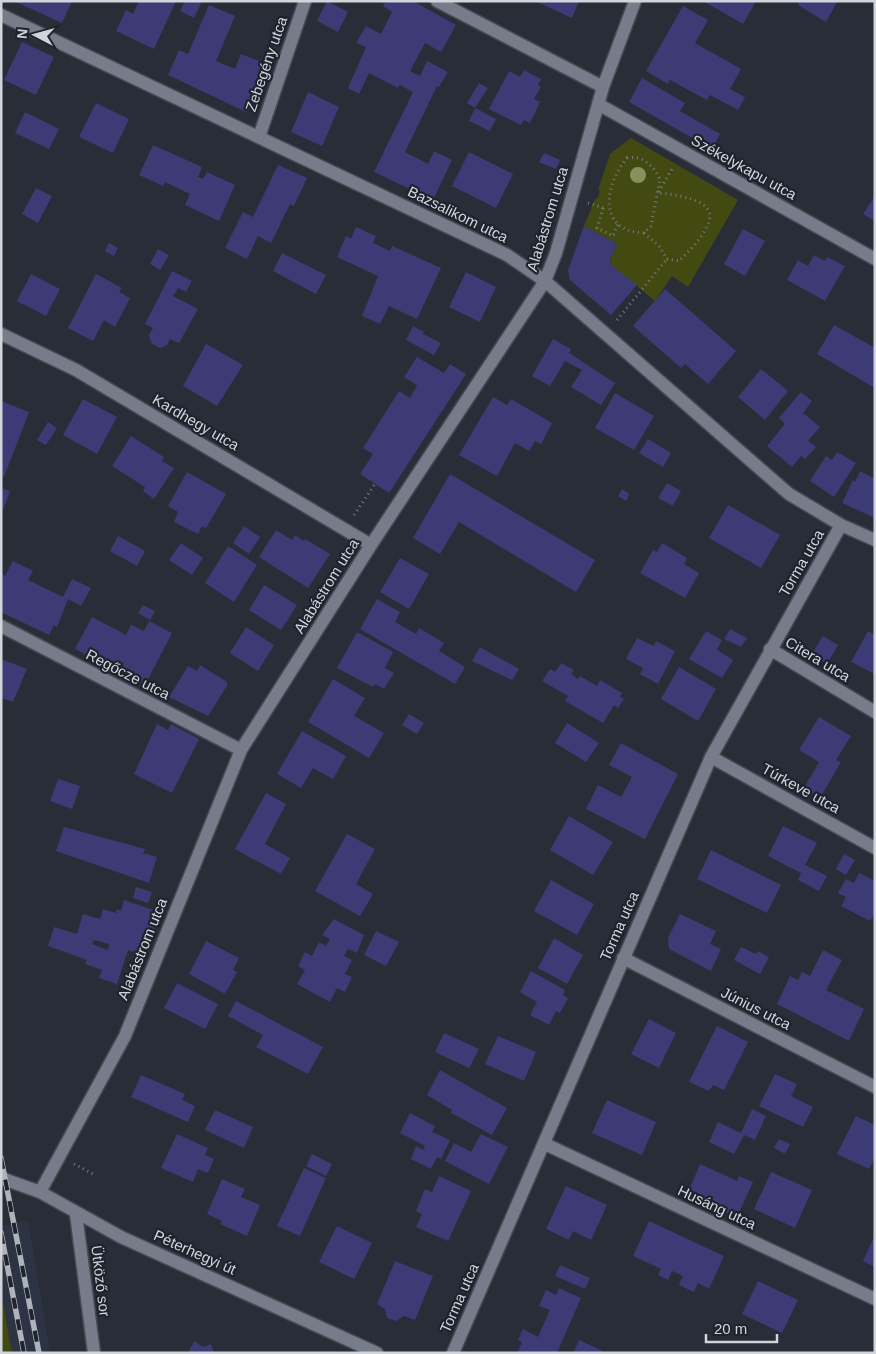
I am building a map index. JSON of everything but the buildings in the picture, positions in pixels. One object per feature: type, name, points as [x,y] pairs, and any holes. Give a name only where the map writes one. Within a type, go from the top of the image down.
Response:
[{"type":"street","name":"Zebegény utca","points":[[259,137],[305,1]]},
{"type":"street","points":[[437,1],[603,87]]},
{"type":"street","name":"Alabástrom utca","points":[[40,1192],[125,1036],[241,750],[371,545],[545,281],[556,253],[603,87],[635,1]]},
{"type":"street","name":"Bazsalikom utca","points":[[1,15],[506,255],[545,281],[789,494],[841,525],[875,540]]},
{"type":"street","name":"Székelykapu utca","points":[[598,104],[875,259]]},
{"type":"street","name":"Kardhegy utca","points":[[1,334],[76,370],[371,545]]},
{"type":"street","name":"Torma utca","points":[[453,1353],[711,757],[841,525]]},
{"type":"street","name":"Regőcze utca","points":[[1,626],[241,750]]},
{"type":"street","name":"Citera utca","points":[[770,649],[875,712]]},
{"type":"street","name":"Túrkeve utca","points":[[711,757],[875,848]]},
{"type":"street","name":"Június utca","points":[[623,958],[875,1087]]},
{"type":"street","name":"Husáng utca","points":[[545,1144],[875,1299]]},
{"type":"street","name":"Péterhegyi út","points":[[1,1178],[40,1192],[76,1214],[121,1237],[377,1353]]},
{"type":"street","name":"Ütköző sor","points":[[76,1214],[94,1353]]},
{"type":"path","points":[[658,193],[682,151]]},
{"type":"path","points":[[644,233],[651,226],[660,179],[656,171],[647,162],[639,158],[628,158],[618,175],[608,207],[610,216],[618,224],[644,233],[659,246],[667,259],[679,262],[702,234],[710,220],[709,210],[703,204],[673,194],[658,193]]},
{"type":"path","points":[[603,208],[597,228],[613,236],[618,224]]},
{"type":"path","points":[[605,334],[667,259]]},
{"type":"path","points":[[345,528],[375,484]]},
{"type":"shaded area","points":[[28,1221],[50,1353],[12,1353],[1,1292],[1,1226]]},
{"type":"green space","points":[[631,138],[738,200],[688,287],[672,276],[655,301],[611,265],[610,260],[617,244],[584,226],[600,191],[598,190],[610,154]]},
{"type":"green space","points":[[1,1292],[12,1353],[1,1353]]},
{"type":"railway","points":[[1,1158],[39,1353]]},
{"type":"railway","points":[[1,1233],[24,1353]]}]
